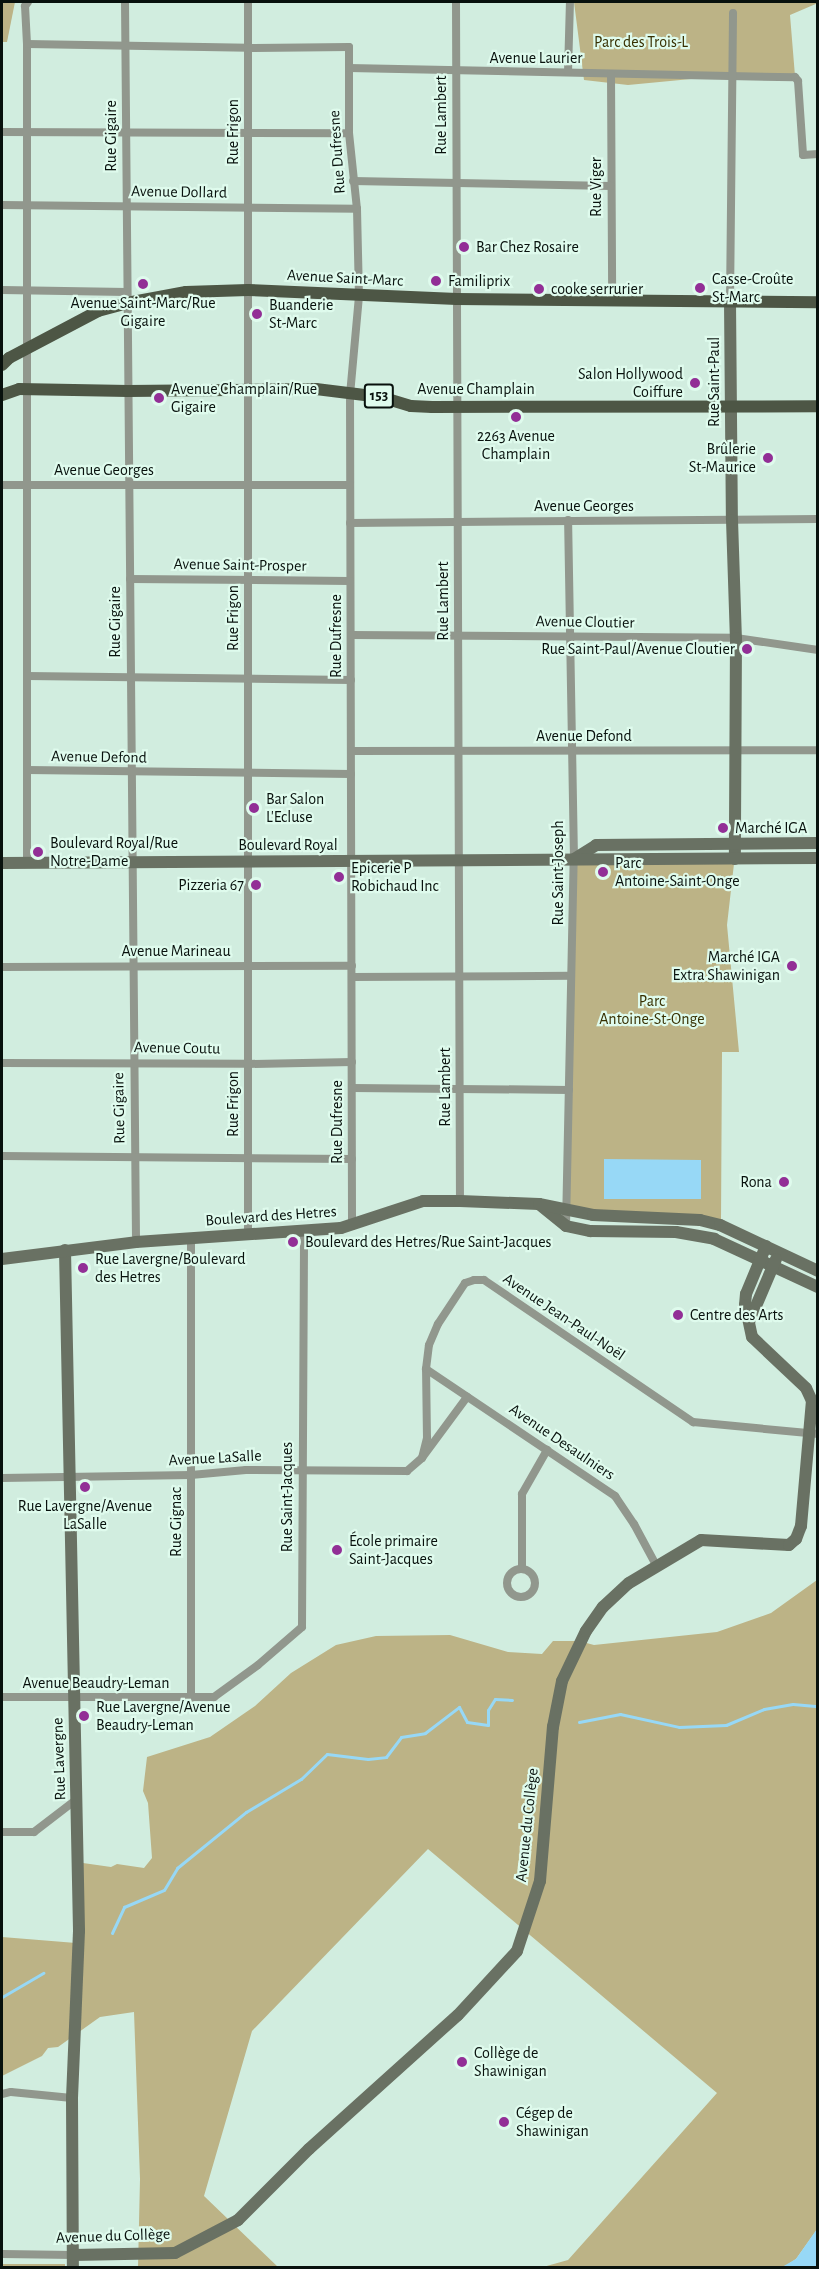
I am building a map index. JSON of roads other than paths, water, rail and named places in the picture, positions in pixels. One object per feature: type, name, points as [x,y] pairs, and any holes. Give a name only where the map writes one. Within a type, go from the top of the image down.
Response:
[{"type":"main road","name":"Avenue Saint-Marc","points":[[2,365],[9,357],[127,297],[186,292],[248,290],[457,299],[818,302]]},
{"type":"main road","name":"153","points":[[2,395],[19,389],[27,390]]},
{"type":"main road","name":"Avenue Champlain","points":[[27,390],[316,389],[381,397],[411,406],[731,408],[818,406]]},
{"type":"street","points":[[27,863],[27,44],[24,6],[28,2]]},
{"type":"street","name":"Rue Gigaire","points":[[125,2],[135,1242]]},
{"type":"street","name":"Rue Frigon","points":[[248,2],[248,1234]]},
{"type":"street","name":"Rue Lambert","points":[[456,2],[460,1201]]},
{"type":"street","points":[[568,72],[570,2]]},
{"type":"street","name":"Rue Saint-Paul","points":[[733,13],[730,302],[732,520],[736,638],[735,859]]},
{"type":"street","points":[[27,44],[248,48]]},
{"type":"street","name":"Rue Dufresne","points":[[248,48],[349,47],[349,133],[357,209],[359,296],[350,394],[352,1226]]},
{"type":"street","name":"Avenue Laurier","points":[[349,68],[456,72],[795,77],[798,81],[803,155],[818,154]]},
{"type":"street","name":"Rue Viger","points":[[611,74],[612,300]]},
{"type":"street","points":[[2,132],[349,133]]},
{"type":"street","points":[[353,181],[611,186]]},
{"type":"street","name":"Avenue Dollard","points":[[2,205],[357,209]]},
{"type":"street","name":"Avenue Saint-Marc","points":[[2,290],[127,297]]},
{"type":"street","name":"Avenue Georges","points":[[2,485],[350,485]]},
{"type":"street","name":"Avenue Georges","points":[[350,523],[818,519]]},
{"type":"street","name":"Rue Saint-Joseph","points":[[566,1226],[574,860],[568,520]]},
{"type":"street","name":"Avenue Saint-Prosper","points":[[130,579],[350,581]]},
{"type":"street","name":"Avenue Cloutier","points":[[351,635],[458,634],[736,638],[818,650]]},
{"type":"street","points":[[27,676],[351,680]]},
{"type":"street","name":"Avenue Defond","points":[[351,751],[818,750]]},
{"type":"street","name":"Avenue Defond","points":[[27,770],[351,774]]},
{"type":"street","points":[[574,860],[596,845],[818,843]]},
{"type":"street","name":"Boulevard Royal","points":[[2,863],[818,858]]},
{"type":"street","name":"Avenue Marineau","points":[[2,967],[352,966]]},
{"type":"street","points":[[352,977],[572,976]]},
{"type":"street","name":"Avenue Coutu","points":[[2,1063],[352,1062]]},
{"type":"street","points":[[352,1088],[569,1090]]},
{"type":"street","points":[[2,1156],[352,1159]]},
{"type":"street","name":"Boulevard des Hetres","points":[[2,1259],[135,1242],[352,1226],[423,1201],[460,1201],[539,1204],[593,1215],[700,1220],[720,1225],[818,1271]]},
{"type":"street","points":[[539,1204],[566,1226],[590,1231],[685,1234],[714,1239],[818,1287]]},
{"type":"street","name":"Rue Saint-Jacques","points":[[191,1698],[213,1697],[268,1658],[302,1627],[303,1230]]},
{"type":"street","name":"Rue Gignac","points":[[191,1239],[191,1698]]},
{"type":"street","points":[[748,1327],[746,1294],[765,1246]]},
{"type":"street","name":"Rue Lavergne","points":[[65,1250],[79,1930],[72,2098],[73,2261]]},
{"type":"street","points":[[748,1327],[752,1310],[779,1252]]},
{"type":"street","name":"Avenue Jean-Paul-Noël","points":[[422,1458],[427,1438],[426,1369],[429,1345],[438,1324],[465,1283],[484,1280],[693,1422],[814,1434]]},
{"type":"street","name":"Avenue du Collège","points":[[2,2254],[73,2261],[175,2253],[238,2220],[309,2149],[458,2015],[516,1951],[540,1881],[553,1726],[562,1681],[577,1645],[603,1607],[629,1583],[701,1540],[789,1545],[796,1539],[801,1526],[814,1434],[812,1401],[806,1388],[758,1344],[748,1327]]},
{"type":"street","name":"Avenue Desaulniers","points":[[426,1369],[615,1496],[634,1524],[656,1565]]},
{"type":"street","name":"Avenue LaSalle","points":[[2,1478],[191,1475],[302,1470],[407,1471],[422,1458],[467,1397]]},
{"type":"street","points":[[522,1569],[522,1494],[547,1450]]},
{"type":"street","name":"Avenue Beaudry-Leman","points":[[2,1697],[191,1698]]},
{"type":"street","points":[[2,1832],[34,1832],[77,1799]]},
{"type":"street","points":[[2,2094],[11,2092],[72,2098]]},
{"type":"water","points":[[604,1159],[701,1160],[701,1199],[604,1199]]},
{"type":"water","points":[[817,2229],[817,2267],[782,2267],[796,2259]]},
{"type":"waterway","points":[[112,1933],[124,1907],[164,1890],[177,1868],[246,1812],[301,1779],[327,1754],[368,1759],[386,1757],[401,1737],[425,1733],[459,1707],[467,1722],[488,1725],[488,1710],[495,1699],[512,1700]]},
{"type":"waterway","points":[[579,1722],[620,1714],[679,1727],[726,1725],[764,1709],[793,1704],[818,1706]]},
{"type":"waterway","points":[[2,1997],[43,1973]]},
{"type":"place","name":"Bar Chez Rosaire","points":[[464,247]]},
{"type":"place","name":"Familiprix","points":[[436,281]]},
{"type":"place","name":"Avenue Saint-Marc/Rue Gigaire","points":[[143,284]]},
{"type":"place","name":"Casse-Croûte St-Marc","points":[[700,288]]},
{"type":"place","name":"cooke serrurier","points":[[539,289]]},
{"type":"place","name":"Buanderie St-Marc","points":[[257,314]]},
{"type":"place","name":"Salon Hollywood Coiffure","points":[[695,383]]},
{"type":"place","name":"Avenue Champlain/Rue Gigaire","points":[[159,398]]},
{"type":"place","name":"2263 Avenue Champlain","points":[[516,417]]},
{"type":"place","name":"Brûlerie St-Maurice","points":[[768,458]]},
{"type":"place","name":"Rue Saint-Paul/Avenue Cloutier","points":[[747,649]]},
{"type":"place","name":"Bar Salon L'Ecluse","points":[[254,808]]},
{"type":"place","name":"Marché IGA","points":[[723,828]]},
{"type":"place","name":"Boulevard Royal/Rue Notre-Dame","points":[[38,852]]},
{"type":"place","name":"Parc Antoine-Saint-Onge","points":[[603,872]]},
{"type":"place","name":"Epicerie P Robichaud Inc","points":[[339,877]]},
{"type":"place","name":"Pizzeria 67","points":[[256,885]]},
{"type":"place","name":"Marché IGA Extra Shawinigan","points":[[792,966]]},
{"type":"place","name":"Rona","points":[[784,1182]]},
{"type":"place","name":"Boulevard des Hetres/Rue Saint-Jacques","points":[[293,1242]]},
{"type":"place","name":"Rue Lavergne/Boulevard des Hetres","points":[[83,1268]]},
{"type":"place","name":"Centre des Arts","points":[[678,1315]]},
{"type":"place","name":"Rue Lavergne/Avenue LaSalle","points":[[85,1487]]},
{"type":"place","name":"École primaire Saint-Jacques","points":[[337,1550]]},
{"type":"place","name":"Rue Lavergne/Avenue Beaudry-Leman","points":[[84,1716]]},
{"type":"place","name":"Collège de Shawinigan","points":[[462,2062]]},
{"type":"place","name":"Cégep de Shawinigan","points":[[504,2122]]},
{"type":"park label","name":"Parc des Trois-L","points":[[641,42]]},
{"type":"park label","name":"Parc Antoine-St-Onge","points":[[652,1010]]}]
